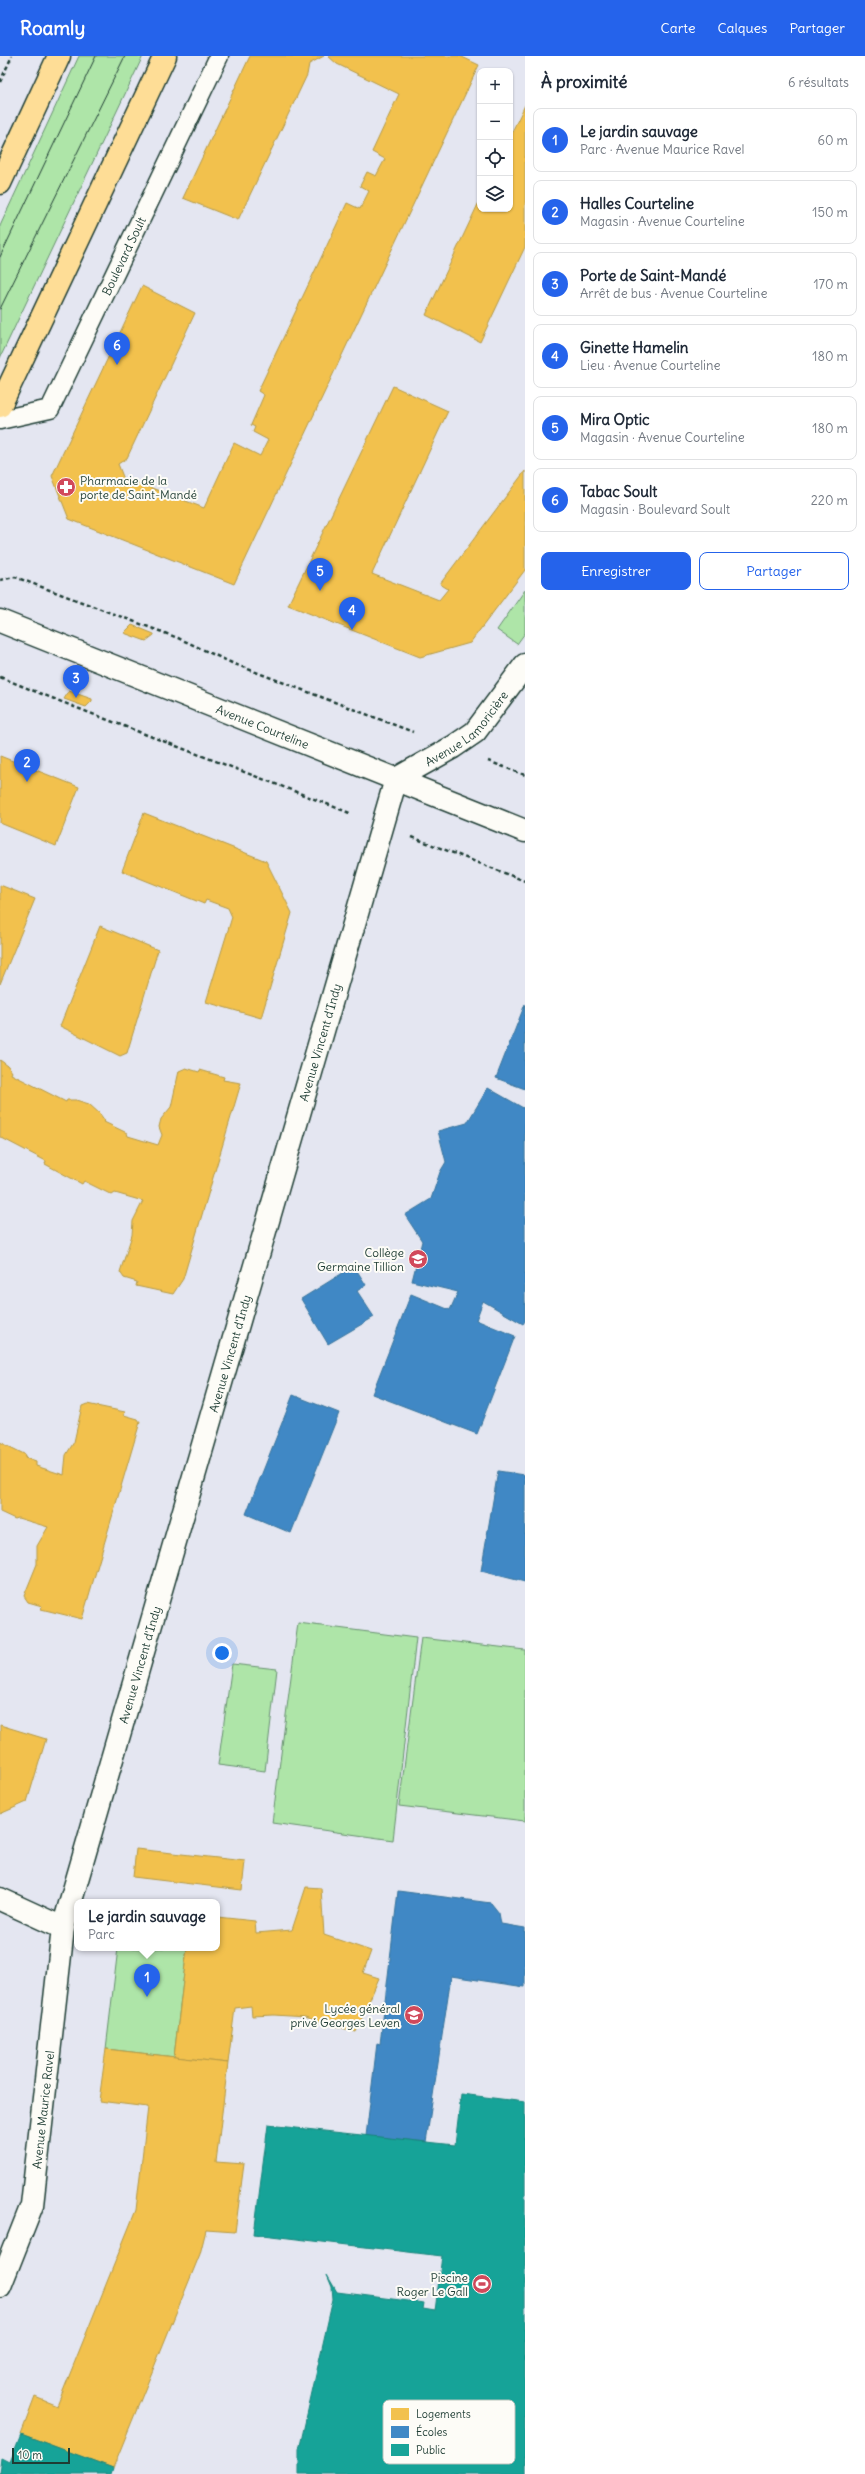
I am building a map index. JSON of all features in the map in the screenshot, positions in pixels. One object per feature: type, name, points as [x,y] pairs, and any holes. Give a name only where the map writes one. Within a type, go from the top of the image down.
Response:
[{"type":"main road","points":[[0,183],[59,56]]},
{"type":"main road","points":[[0,406],[164,56]]},
{"type":"street","name":"Avenue Courteline","points":[[0,621],[525,831]]},
{"type":"street","name":"Avenue Lamoricière","points":[[396,779],[453,748],[475,732],[525,665]]},
{"type":"street","name":"Avenue Vincent d'Indy","points":[[63,1928],[396,779]]},
{"type":"street","points":[[0,1899],[63,1928]]},
{"type":"street","name":"Avenue Maurice Ravel","points":[[0,2286],[32,2205],[63,1928]]},
{"type":"lane","name":"Boulevard Soult","points":[[0,420],[50,409],[219,56]]},
{"type":"path","points":[[0,82],[12,56]]},
{"type":"path","points":[[0,580],[15,577],[178,638],[232,663],[525,775]]},
{"type":"path","points":[[0,677],[101,719],[142,732],[525,881]]},
{"type":"green space","points":[[79,56],[143,56],[0,358],[0,226]]},
{"type":"green space","points":[[525,590],[525,633],[517,644],[497,630]]},
{"type":"green space","points":[[298,1623],[416,1638],[393,1840],[272,1823]]},
{"type":"green space","points":[[421,1638],[525,1650],[525,1821],[399,1806]]},
{"type":"green space","points":[[232,1664],[277,1669],[265,1771],[218,1765]]},
{"type":"green space","points":[[118,1951],[187,1951],[174,2057],[106,2049]]},
{"type":"building: Logements","points":[[250,56],[324,56],[309,64],[307,75],[238,220],[183,198]]},
{"type":"building: Logements","points":[[328,56],[460,56],[479,65],[234,584],[69,519],[52,476],[142,286],[195,313],[127,458],[118,464],[125,482],[136,482],[204,508],[234,443],[260,456],[268,440],[253,432],[255,427],[251,425],[264,395],[258,391],[347,203],[360,209],[369,191],[360,186],[367,172],[376,176],[385,159],[372,152],[399,94],[337,64]]},
{"type":"building: Logements","points":[[525,105],[525,247],[480,342],[426,315],[477,206],[477,212],[513,212],[513,130]]},
{"type":"building: Logements","points":[[393,386],[448,411],[372,574],[439,600],[448,589],[440,584],[525,471],[525,570],[470,643],[420,657],[288,605]]},
{"type":"building: Logements","points":[[132,625],[154,635],[146,641],[124,633]]},
{"type":"building: Logements","points":[[69,691],[92,699],[92,701],[86,707],[64,699]]},
{"type":"building: Logements","points":[[0,756],[79,787],[56,846],[0,823]]},
{"type":"building: Logements","points":[[144,813],[266,861],[292,913],[261,1018],[206,1002],[232,917],[228,908],[206,900],[204,904],[122,871]]},
{"type":"building: Logements","points":[[0,885],[35,899],[0,984]]},
{"type":"building: Logements","points":[[100,926],[158,950],[127,1053],[120,1056],[60,1026]]},
{"type":"building: Logements","points":[[0,1060],[8,1066],[12,1072],[11,1074],[66,1102],[67,1100],[76,1100],[89,1104],[100,1114],[105,1121],[104,1122],[127,1133],[128,1136],[158,1145],[162,1135],[159,1127],[161,1119],[171,1107],[179,1071],[186,1068],[199,1072],[200,1070],[224,1077],[223,1080],[241,1083],[183,1279],[173,1294],[136,1286],[137,1282],[124,1278],[120,1272],[132,1235],[133,1221],[143,1201],[115,1193],[112,1195],[84,1181],[82,1184],[45,1164],[46,1161],[0,1137]]},
{"type":"building: Logements","points":[[87,1404],[125,1412],[124,1415],[138,1419],[140,1422],[82,1619],[41,1609],[42,1606],[28,1602],[24,1596],[37,1564],[37,1546],[48,1527],[18,1518],[15,1519],[0,1512],[0,1442],[26,1455],[25,1458],[36,1462],[36,1466],[64,1475],[66,1455],[74,1442],[82,1406]]},
{"type":"building: Logements","points":[[0,1725],[46,1739],[27,1802],[0,1814]]},
{"type":"building: Logements","points":[[136,1849],[245,1861],[242,1890],[133,1877]]},
{"type":"building: Logements","points":[[306,1887],[321,1888],[324,1935],[371,1951],[363,1973],[379,1978],[356,2032],[305,2017],[274,2015],[252,2016],[251,2006],[235,2008],[228,2063],[174,2057],[187,1951],[220,1951],[220,1917],[255,1921],[256,1933],[292,1930]]},
{"type":"building: Logements","points":[[106,2049],[228,2063],[216,2162],[244,2164],[235,2232],[206,2230],[200,2254],[113,2468],[21,2434],[35,2397],[57,2406],[136,2210],[148,2107],[99,2101]]},
{"type":"building: Écoles","points":[[525,1004],[525,1089],[496,1078]]},
{"type":"building: Écoles","points":[[488,1088],[525,1109],[525,1321],[523,1324],[483,1301],[476,1320],[515,1336],[477,1434],[372,1394],[411,1294],[450,1310],[458,1292],[412,1281],[422,1241],[405,1215],[431,1199],[440,1172],[446,1162],[438,1131],[467,1123]]},
{"type":"building: Écoles","points":[[354,1266],[366,1285],[357,1291],[374,1317],[328,1344],[301,1299]]},
{"type":"building: Écoles","points":[[293,1395],[339,1413],[291,1533],[246,1514]]},
{"type":"building: Écoles","points":[[498,1471],[525,1475],[525,1582],[481,1571]]},
{"type":"building: Écoles","name":"Lycée général privé Georges Leven","points":[[398,1891],[491,1903],[499,1913],[501,1924],[525,1928],[525,1987],[451,1976],[426,2142],[366,2136],[377,2043],[380,2044]]},
{"type":"building: Public","name":"Piscine Roger Le Gall","points":[[461,2094],[525,2102],[525,2474],[299,2474],[299,2450],[333,2299],[332,2287],[327,2275],[337,2292],[424,2303],[423,2309],[435,2311],[442,2256],[254,2234],[268,2125],[455,2145]]},
{"type":"building: Public","points":[[21,2434],[113,2468],[111,2474],[0,2474],[2,2458],[10,2462]]},
{"type":"tram line","points":[[0,257],[96,56]]},
{"type":"tram line","points":[[0,309],[125,56]]},
{"type":"place","name":"Tabac Soult","points":[[117,365]]},
{"type":"place","name":"Pharmacie de la porte de Saint-Mandé","points":[[66,487]]},
{"type":"place","name":"Mira Optic","points":[[320,591]]},
{"type":"place","name":"Ginette Hamelin","points":[[352,630]]},
{"type":"place","name":"Porte de Saint-Mandé","points":[[76,698]]},
{"type":"place","name":"Halles Courteline","points":[[27,782]]},
{"type":"place","name":"Collège Germaine Tillion","points":[[418,1259]]},
{"type":"place","name":"Le jardin sauvage","points":[[147,1997]]},
{"type":"place","name":"Lycée général privé Georges Leven","points":[[414,2015]]},
{"type":"place","name":"Piscine Roger Le Gall","points":[[482,2284]]}]
